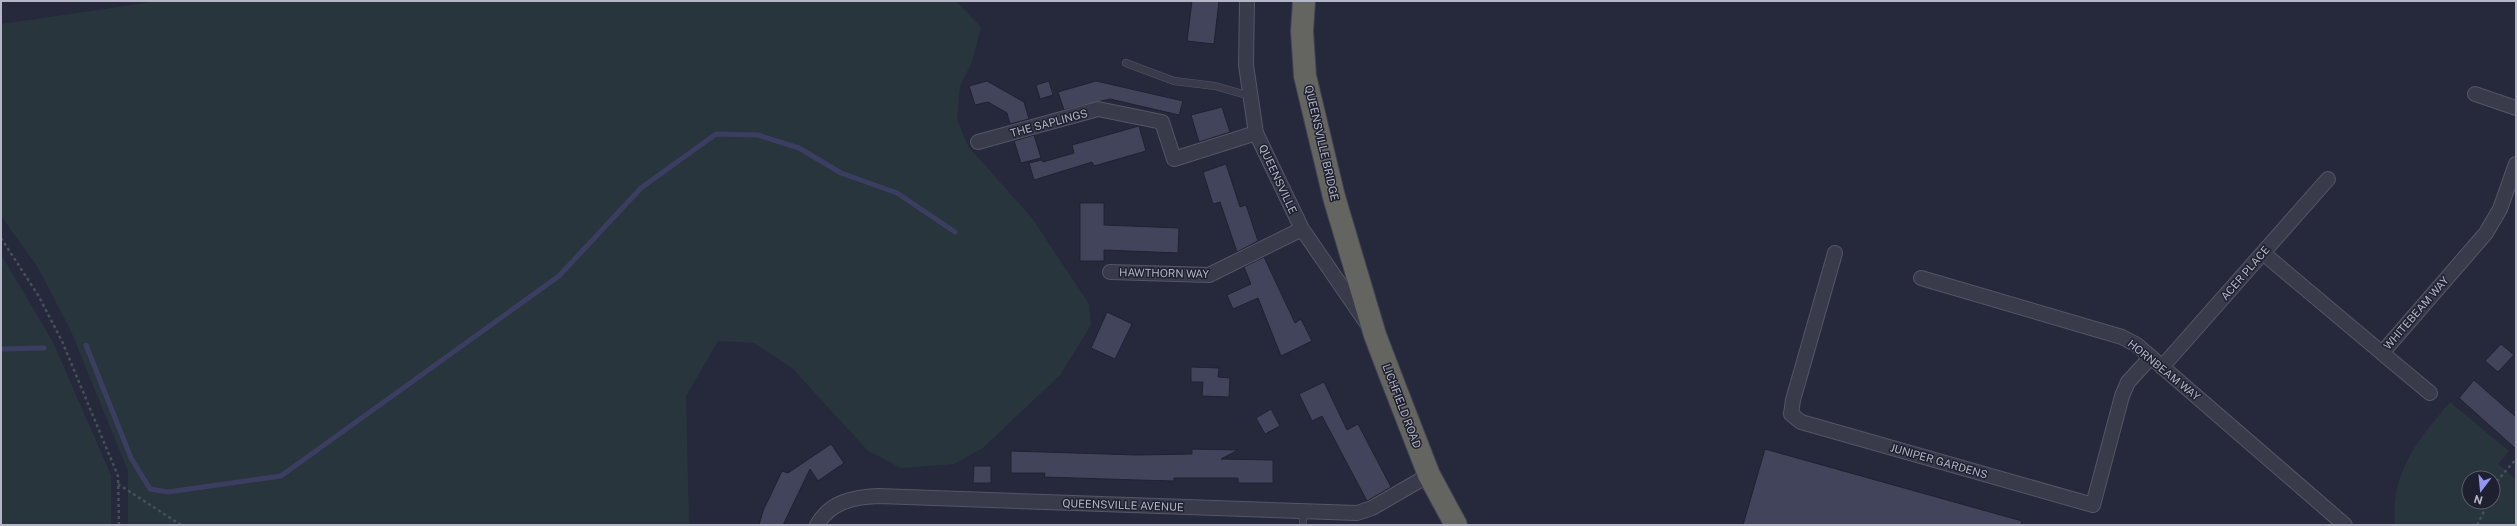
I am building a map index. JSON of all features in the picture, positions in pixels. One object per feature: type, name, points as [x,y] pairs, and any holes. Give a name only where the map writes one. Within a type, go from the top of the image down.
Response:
[{"type":"highway","name":"QUEENSVILLE BRIDGE","points":[[1304,1],[1302,31],[1306,76],[1334,197],[1361,281]]},
{"type":"highway","name":"LICHFIELD ROAD","points":[[1361,281],[1375,335],[1429,475],[1456,525]]},
{"type":"street","name":"QUEENSVILLE","points":[[1247,1],[1246,65],[1256,133],[1302,229],[1375,335]]},
{"type":"street","points":[[2475,94],[2516,108]]},
{"type":"street","name":"THE SAPLINGS","points":[[978,142],[1098,109],[1162,122],[1174,159],[1256,133]]},
{"type":"street","name":"WHITEBEAM WAY","points":[[2263,253],[2382,353],[2486,233],[2500,209],[2516,164]]},
{"type":"street","name":"ACER PLACE","points":[[2162,367],[2328,179]]},
{"type":"street","name":"HAWTHORN WAY","points":[[1110,272],[1209,275],[1302,229]]},
{"type":"street","name":"JUNIPER GARDENS","points":[[1835,253],[1792,400],[1791,414],[1801,422],[2093,505],[2122,396],[2128,382],[2151,357]]},
{"type":"street","name":"HORNBEAM WAY","points":[[1921,278],[2103,329],[2122,337],[2151,357],[2345,525]]},
{"type":"street","points":[[2382,353],[2430,393]]},
{"type":"street","name":"QUEENSVILLE AVENUE","points":[[817,525],[830,509],[845,500],[878,496],[1303,518],[1365,511],[1429,475]]},
{"type":"lane","points":[[1126,63],[1174,81],[1215,86],[1250,96]]},
{"type":"path","points":[[1,238],[38,295],[62,341],[118,476],[119,525]]},
{"type":"path","points":[[2501,476],[2516,459]]},
{"type":"path","points":[[118,484],[180,525]]},
{"type":"path","points":[[2477,525],[2485,510]]},
{"type":"shaded area","points":[[159,1],[956,1],[981,27],[972,62],[960,86],[957,119],[968,146],[1032,218],[1089,304],[1091,325],[1061,374],[983,448],[954,464],[901,468],[868,451],[792,368],[754,343],[718,341],[686,396],[689,525],[128,525],[128,471],[70,329],[37,266],[1,216],[1,24]]},
{"type":"shaded area","points":[[1,254],[53,342],[111,475],[111,525],[1,525]]},
{"type":"shaded area","points":[[2450,402],[2509,451],[2498,464],[2516,479],[2516,525],[2395,525],[2397,489],[2402,473],[2417,444]]},
{"type":"building","points":[[1192,1],[1219,1],[1214,44],[1187,41]]},
{"type":"building","points":[[987,81],[1024,102],[1029,119],[1010,124],[1007,113],[988,102],[975,105],[969,86]]},
{"type":"building","points":[[1049,81],[1053,95],[1040,99],[1036,85]]},
{"type":"building","points":[[1096,81],[1183,101],[1179,115],[1110,99],[1064,110],[1058,92]]},
{"type":"building","points":[[1222,107],[1230,132],[1199,142],[1191,115]]},
{"type":"building","points":[[1139,126],[1146,151],[1094,166],[1092,162],[1034,180],[1029,163],[1042,160],[1043,162],[1074,153],[1072,145]]},
{"type":"building","points":[[1034,135],[1041,158],[1021,163],[1014,141]]},
{"type":"building","points":[[1226,164],[1240,207],[1246,205],[1258,241],[1237,252],[1220,202],[1213,204],[1203,172]]},
{"type":"building","points":[[1080,203],[1104,203],[1104,225],[1179,228],[1178,253],[1104,250],[1104,261],[1080,261]]},
{"type":"building","points":[[1264,257],[1295,323],[1301,319],[1312,341],[1281,356],[1258,298],[1233,309],[1227,295],[1251,284],[1244,267]]},
{"type":"building","points":[[1107,312],[1132,324],[1115,359],[1091,348]]},
{"type":"building","points":[[2501,344],[2514,355],[2498,372],[2485,361]]},
{"type":"building","points":[[1191,367],[1219,368],[1218,377],[1230,378],[1229,397],[1202,396],[1203,382],[1191,382]]},
{"type":"building","points":[[2474,380],[2516,417],[2516,449],[2459,398]]},
{"type":"building","points":[[1324,382],[1347,430],[1358,424],[1391,487],[1367,501],[1322,416],[1312,421],[1299,394]]},
{"type":"building","points":[[1271,409],[1280,426],[1265,434],[1256,418]]},
{"type":"building","points":[[831,444],[844,463],[818,481],[810,469],[783,525],[759,525],[763,511],[782,471],[788,473]]},
{"type":"building","points":[[1192,449],[1238,450],[1221,459],[1273,460],[1273,483],[1238,483],[1238,478],[1174,478],[1174,481],[1044,477],[1045,473],[1011,473],[1011,451],[1138,455],[1192,454]]},
{"type":"building","points":[[1765,449],[2022,521],[2021,525],[1743,525]]},
{"type":"building","points":[[974,466],[991,466],[991,483],[973,483]]},
{"type":"waterway","points":[[86,345],[131,458],[150,489],[168,492],[281,476],[559,276],[641,188],[716,134],[758,135],[799,148],[841,173],[897,193],[955,232]]},
{"type":"waterway","points":[[1,349],[44,348]]}]
